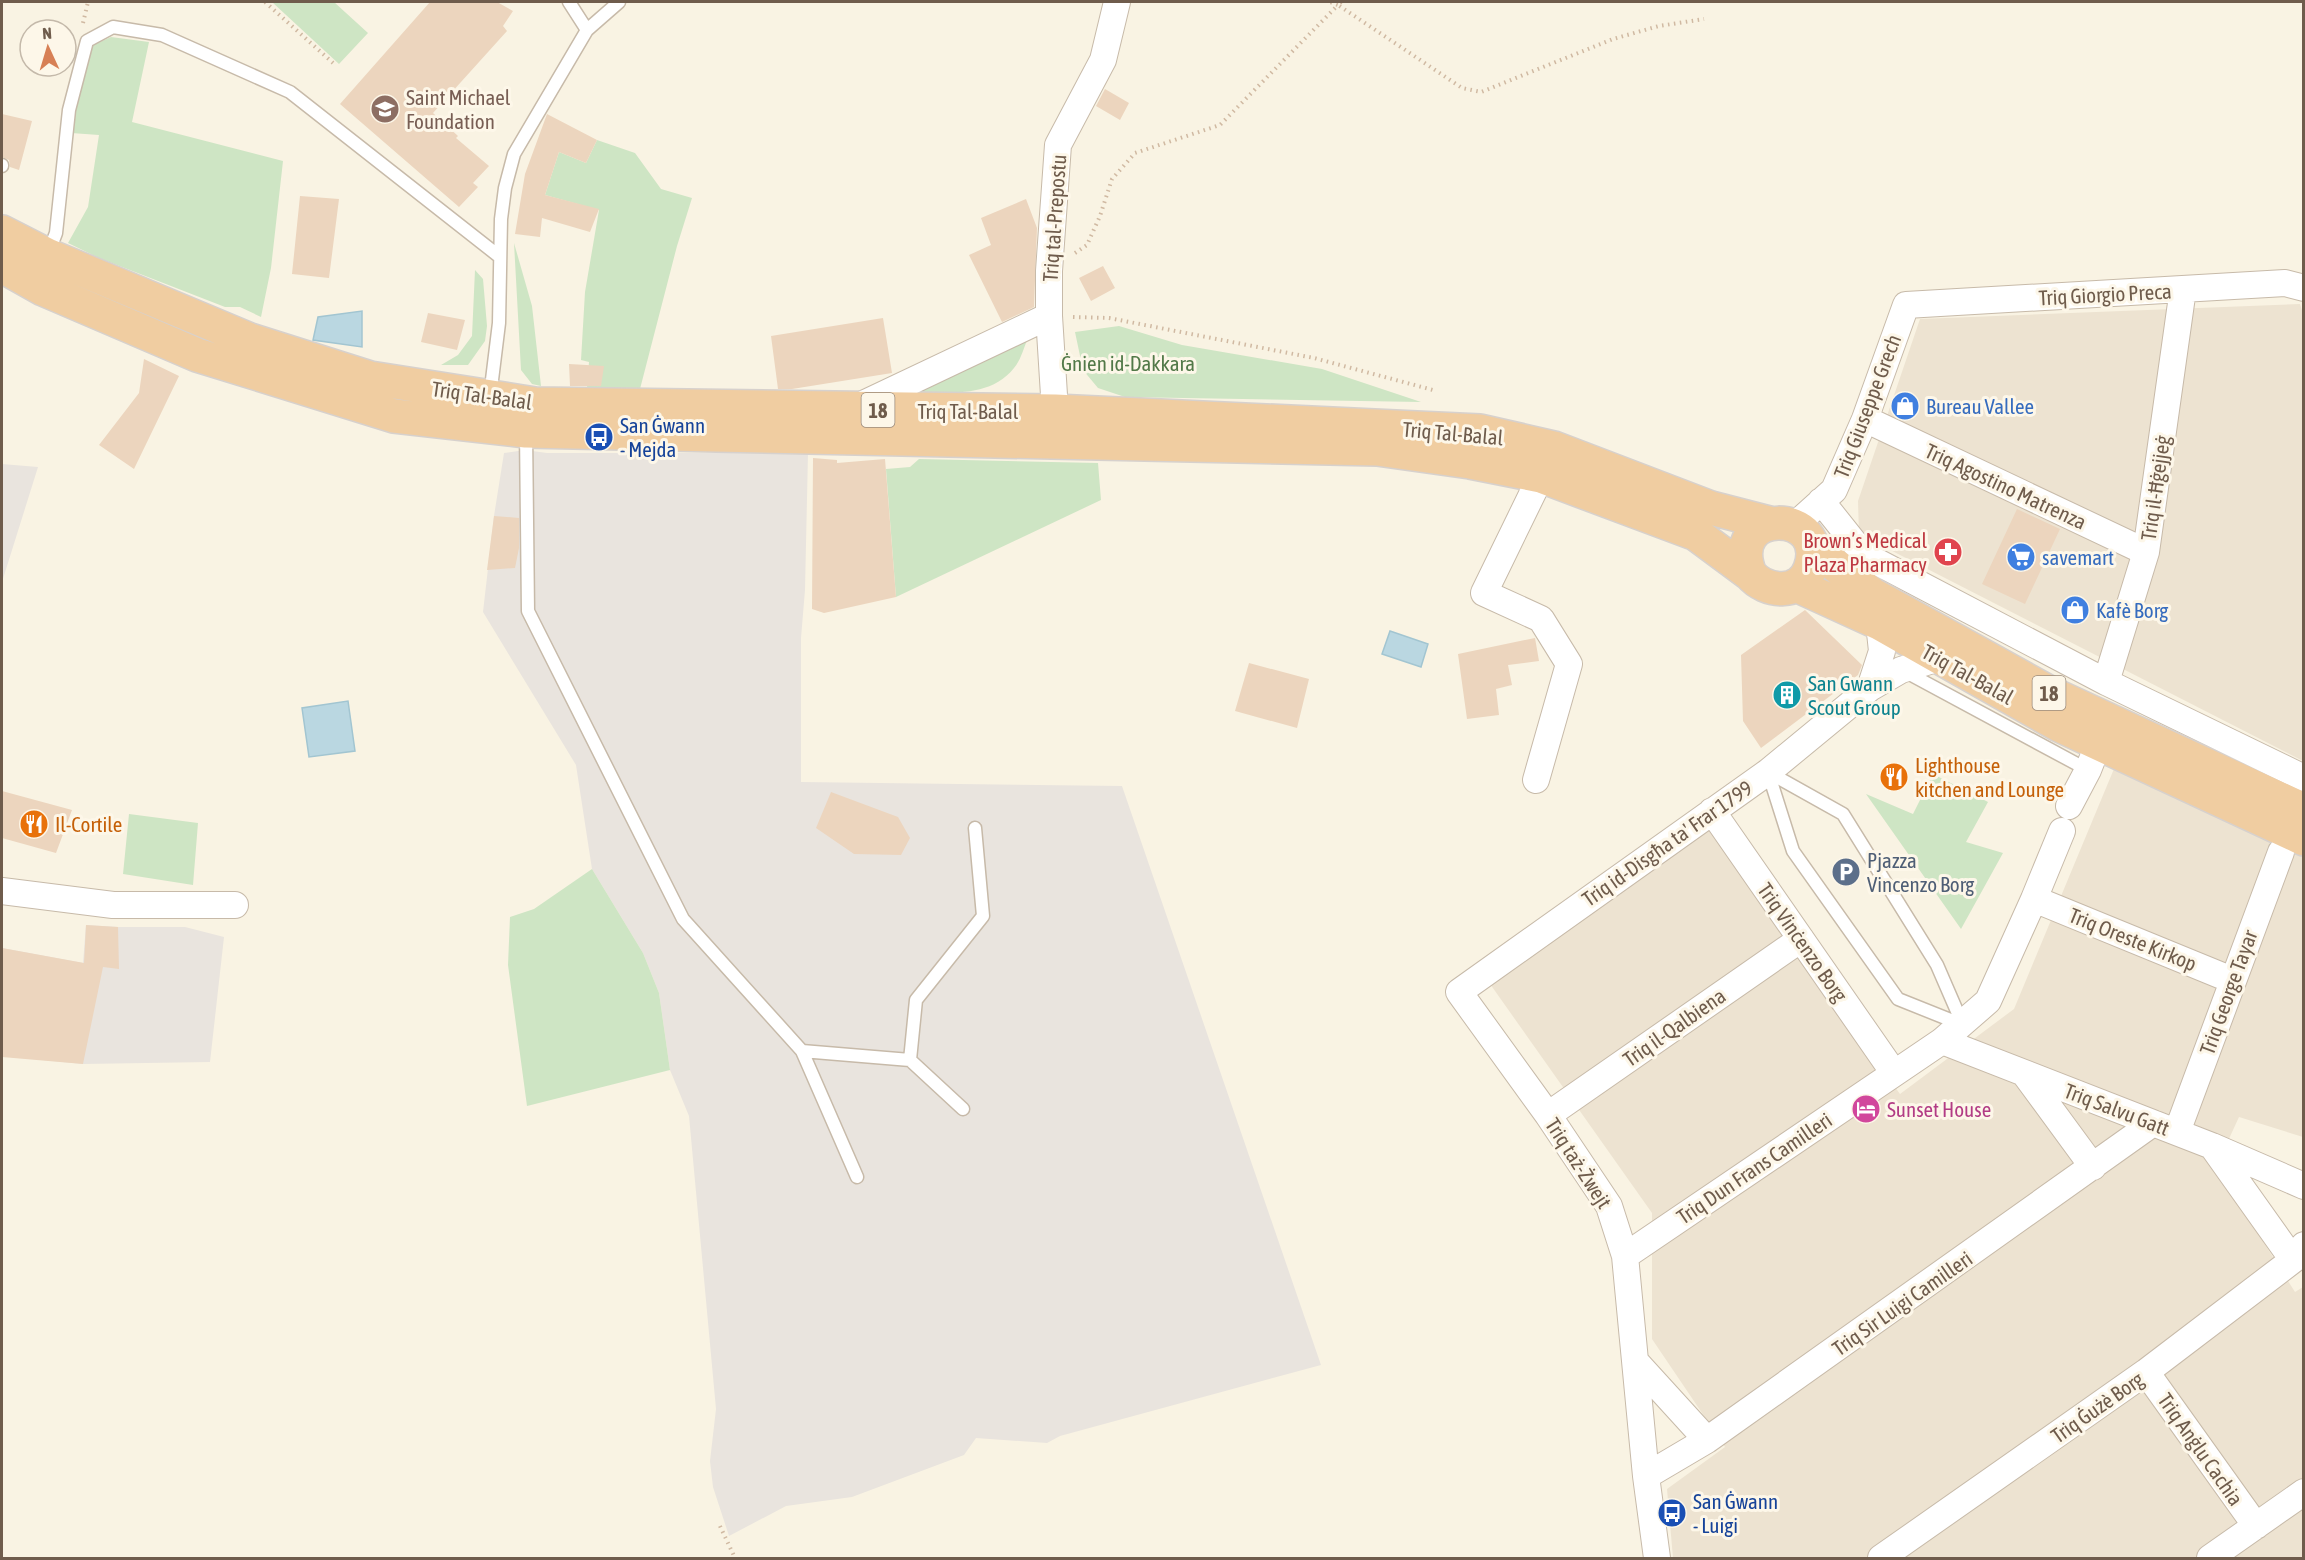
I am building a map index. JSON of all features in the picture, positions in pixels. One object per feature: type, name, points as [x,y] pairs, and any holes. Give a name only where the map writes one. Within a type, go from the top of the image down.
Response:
[{"type":"highway","name":"Triq Tal-Balal","points":[[2,232],[47,255],[250,340],[370,378],[535,404],[1055,411],[1480,431],[1554,448],[1711,508],[1801,539],[1873,595],[2050,693],[2304,810]]},
{"type":"highway","name":"Triq Tal-Balal","points":[[2,266],[43,289],[207,358],[394,416],[526,431],[1377,449],[1470,462],[1541,476],[1696,534],[1765,586],[1775,589],[1796,585],[1879,623],[2059,724],[2093,756],[2292,846]]},
{"type":"highway","points":[[1750,574],[1745,551],[1749,540],[1757,530],[1801,539],[1813,559],[1809,571],[1796,585]]},
{"type":"street","name":"Triq tal-Prepostu","points":[[1055,411],[1048,316],[1058,145],[1103,60],[1117,2]]},
{"type":"street","name":"Triq Giorgio Preca","points":[[1906,305],[2285,284],[2304,288]]},
{"type":"street","name":"Triq il-Ħġejjeġ","points":[[2106,682],[2146,552],[2183,289]]},
{"type":"street","name":"Triq Giuseppe Grech","points":[[1801,539],[1821,501],[1834,490],[1865,419],[1906,305]]},
{"type":"street","points":[[851,410],[1048,316]]},
{"type":"street","name":"Triq Agostino Matrenza","points":[[1865,419],[2146,552]]},
{"type":"street","points":[[1536,780],[1569,664],[1541,619],[1484,593],[1541,476]]},
{"type":"street","points":[[1821,501],[1864,555],[2106,682],[2304,778]]},
{"type":"street","name":"Triq Tal-Balal","points":[[1801,539],[1864,555]]},
{"type":"street","points":[[1870,688],[1882,651],[1879,623]]},
{"type":"street","name":"Triq id-Disgħa ta' Frar 1799","points":[[1459,992],[1768,772],[1870,688],[1901,670],[1939,658]]},
{"type":"street","points":[[2069,806],[2093,756]]},
{"type":"street","name":"Triq Vinċenzo Borg","points":[[1712,811],[1894,1073]]},
{"type":"street","name":"Triq Dun Frans Camilleri","points":[[1625,1256],[1942,1041],[1988,1001],[2062,831]]},
{"type":"street","name":"Triq George Tayar","points":[[2165,1128],[2292,846]]},
{"type":"street","points":[[2,891],[113,905],[235,905]]},
{"type":"street","name":"Triq Oreste Kirkop","points":[[2034,899],[2232,980]]},
{"type":"street","name":"Triq il-Qalbiena","points":[[1548,1115],[1801,939]]},
{"type":"street","name":"Triq taż-Żwejt","points":[[1459,992],[1548,1115],[1610,1206],[1625,1256],[1646,1476],[1657,1558]]},
{"type":"street","name":"Triq Salvu Gatt","points":[[1942,1041],[2212,1146],[2304,1186]]},
{"type":"street","name":"Triq Salvu Gatt","points":[[2023,1072],[2093,1167]]},
{"type":"street","name":"Triq Sir Luigi Camilleri","points":[[1646,1476],[1707,1440],[2093,1167],[2165,1128]]},
{"type":"street","points":[[2212,1146],[2298,1253]]},
{"type":"street","name":"Triq Ġużè Borg","points":[[1881,1558],[2146,1372],[2298,1253]]},
{"type":"street","points":[[1635,1360],[1707,1440]]},
{"type":"street","name":"Triq Anġlu Cachia","points":[[2146,1372],[2256,1526]]},
{"type":"street","points":[[2210,1558],[2304,1492]]},
{"type":"lane","points":[[569,2],[587,30]]},
{"type":"lane","points":[[489,397],[499,322],[500,257],[505,188],[514,154],[587,30],[619,2]]},
{"type":"lane","points":[[47,255],[56,233],[69,110],[87,41],[113,27],[162,35],[290,92],[500,257]]},
{"type":"lane","points":[[526,431],[528,611],[683,919],[802,1051],[857,1177]]},
{"type":"lane","name":"Triq Tal-Balal","points":[[1901,670],[2093,756]]},
{"type":"lane","points":[[1768,772],[1843,814],[1937,965],[1963,1025]]},
{"type":"lane","points":[[1768,772],[1793,851],[1899,999],[1963,1025]]},
{"type":"lane","points":[[910,1060],[916,1000],[983,916],[975,828]]},
{"type":"lane","points":[[802,1051],[910,1060],[963,1109]]},
{"type":"path","points":[[265,2],[333,63]]},
{"type":"path","points":[[1330,2],[1339,3],[1462,88],[1481,92],[1613,39],[1659,26],[1704,20]]},
{"type":"path","points":[[1049,271],[1087,244],[1100,216],[1112,178],[1135,153],[1220,125],[1339,3]]},
{"type":"path","points":[[1048,316],[1109,318],[1314,358],[1433,390]]},
{"type":"path","points":[[720,1527],[735,1558]]},
{"type":"shaded area","points":[[2300,304],[2304,317],[2303,761],[1859,534],[1858,501],[1920,319]]},
{"type":"shaded area","points":[[525,450],[547,453],[808,453],[805,590],[801,638],[801,782],[1122,786],[1321,1365],[1060,1436],[1047,1443],[976,1438],[964,1455],[852,1497],[786,1506],[729,1536],[713,1487],[710,1461],[716,1409],[689,1116],[670,1070],[659,993],[643,953],[592,869],[576,765],[483,612],[504,453]]},
{"type":"shaded area","points":[[2,464],[38,467],[2,582]]},
{"type":"shaded area","points":[[2116,764],[2303,847],[2303,1137],[2239,1117],[2216,1167],[2295,1292],[2303,1287],[2303,1558],[1673,1558],[1667,1489],[1725,1447],[1652,1339],[1652,1213],[1483,974],[1709,828],[1900,1094],[2014,1009]]},
{"type":"shaded area","points":[[86,925],[185,927],[224,937],[210,1062],[83,1064],[2,1056],[2,948],[83,963]]},
{"type":"green space","points":[[272,2],[334,2],[368,33],[339,64]]},
{"type":"green space","points":[[111,37],[149,42],[132,122],[283,161],[271,268],[261,317],[240,307],[225,307],[99,258],[68,243],[88,207],[99,135],[71,133],[71,111],[89,47]]},
{"type":"green space","points":[[597,140],[635,153],[661,189],[692,198],[677,246],[640,389],[587,388],[589,362],[581,360],[585,292],[599,210],[545,195],[559,152],[586,163]]},
{"type":"green space","points":[[514,243],[532,306],[541,386],[532,384],[521,370]]},
{"type":"green space","points":[[475,270],[483,279],[487,326],[485,341],[468,365],[441,365],[458,355],[472,336]]},
{"type":"green space","name":"Ġnien id-Dakkara","points":[[1119,326],[1182,345],[1322,369],[1421,402],[1125,397],[1098,388],[1083,370],[1075,332]]},
{"type":"green space","points":[[1028,338],[1016,365],[1004,378],[993,384],[981,389],[955,393],[915,393]]},
{"type":"green space","points":[[919,459],[1098,463],[1101,500],[896,597],[886,469],[910,467]]},
{"type":"green space","points":[[1933,774],[1988,802],[1966,842],[2003,853],[1961,929],[1866,794],[1913,814]]},
{"type":"green space","points":[[129,814],[198,823],[193,885],[123,874]]},
{"type":"green space","points":[[592,869],[643,953],[659,993],[670,1070],[527,1106],[508,965],[510,917],[534,909]]},
{"type":"water","points":[[362,311],[362,347],[313,340],[318,317]]},
{"type":"water","points":[[1390,631],[1428,644],[1421,667],[1382,654]]},
{"type":"water","points":[[348,701],[355,751],[309,757],[302,708]]},
{"type":"building","name":"Saint Michael Foundation","points":[[430,2],[497,2],[513,11],[503,26],[507,31],[433,113],[458,136],[456,138],[489,166],[473,183],[478,187],[459,207],[340,104]]},
{"type":"building","points":[[1105,89],[1129,103],[1120,120],[1096,106]]},
{"type":"building","points":[[2,114],[32,121],[19,170],[10,167],[9,160],[2,157]]},
{"type":"building","points":[[547,114],[597,140],[586,163],[559,152],[545,195],[599,209],[590,232],[542,218],[540,237],[515,234],[525,174]]},
{"type":"building","points":[[300,196],[339,199],[329,278],[292,274]]},
{"type":"building","points":[[1026,199],[1037,228],[1034,307],[1002,322],[969,255],[991,245],[981,218]]},
{"type":"building","points":[[1103,266],[1115,288],[1091,301],[1079,278]]},
{"type":"building","points":[[428,313],[465,320],[457,350],[421,342]]},
{"type":"building","points":[[883,318],[892,373],[792,389],[778,389],[771,336]]},
{"type":"building","points":[[144,359],[179,376],[134,469],[99,445],[139,393]]},
{"type":"building","points":[[569,364],[604,366],[601,386],[570,386]]},
{"type":"building","points":[[813,458],[837,460],[837,463],[885,459],[896,597],[824,613],[812,609]]},
{"type":"building","name":"savemart","points":[[2017,509],[2060,529],[2025,604],[1982,584]]},
{"type":"building","points":[[494,516],[519,518],[519,548],[515,568],[487,570]]},
{"type":"building","name":"San Gwann Scout Group","points":[[1805,610],[1862,665],[1858,675],[1761,748],[1743,721],[1741,655]]},
{"type":"building","points":[[1535,638],[1539,661],[1508,665],[1512,685],[1496,689],[1499,715],[1467,719],[1458,654]]},
{"type":"building","points":[[1249,663],[1309,679],[1297,728],[1235,711]]},
{"type":"building","name":"Il-Cortile","points":[[2,791],[72,810],[56,853],[2,838]]},
{"type":"building","points":[[831,792],[898,817],[910,838],[901,855],[854,854],[816,828]]},
{"type":"building","points":[[86,925],[118,927],[119,969],[103,967],[83,1064],[2,1057],[2,948],[84,963]]},
{"type":"place","name":"Saint Michael Foundation","points":[[385,109]]},
{"type":"place","name":"Bureau Vallee","points":[[1905,406]]},
{"type":"place","name":"San Ġwann - Mejda","points":[[599,437]]},
{"type":"place","name":"Brown’s Medical Plaza Pharmacy","points":[[1948,552]]},
{"type":"place","name":"savemart","points":[[2021,557]]},
{"type":"place","name":"Kafè Borg","points":[[2075,610]]},
{"type":"place","name":"San Gwann Scout Group","points":[[1787,695]]},
{"type":"place","name":"Lighthouse kitchen and Lounge","points":[[1894,777]]},
{"type":"place","name":"Il-Cortile","points":[[34,824]]},
{"type":"place","name":"Pjazza Vincenzo Borg","points":[[1846,872]]},
{"type":"place","name":"Sunset House","points":[[1866,1109]]},
{"type":"place","name":"San Ġwann - Luigi","points":[[1672,1513]]}]
